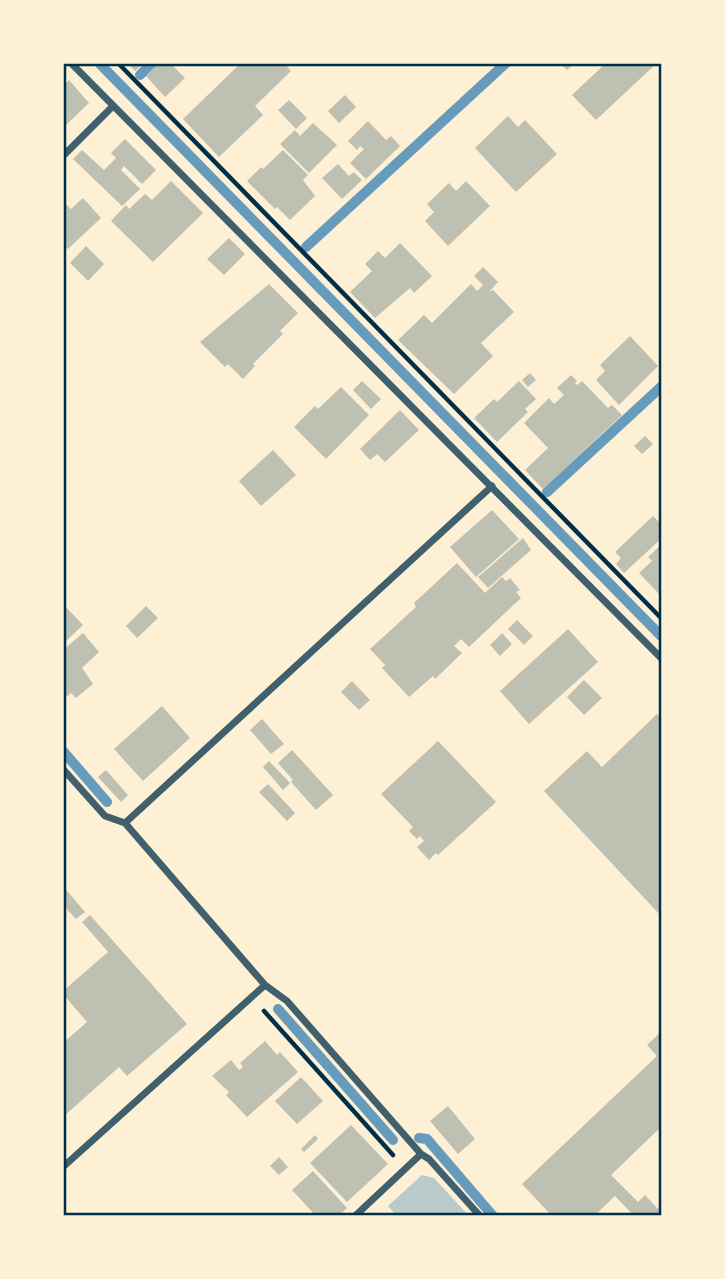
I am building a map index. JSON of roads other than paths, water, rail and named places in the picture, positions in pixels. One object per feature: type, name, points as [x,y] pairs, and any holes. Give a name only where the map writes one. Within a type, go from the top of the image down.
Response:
[{"type":"street","points":[[71,63],[662,659]]},
{"type":"street","points":[[63,156],[113,106]]},
{"type":"street","points":[[125,823],[492,486]]},
{"type":"street","points":[[63,769],[105,816],[125,823],[265,985],[286,1001],[421,1154],[429,1159],[480,1216]]},
{"type":"street","points":[[63,1167],[265,985]]},
{"type":"street","points":[[355,1216],[421,1154]]},
{"type":"waterway","points":[[99,63],[662,637]]},
{"type":"waterway","points":[[140,75],[152,63]]},
{"type":"waterway","points":[[306,247],[506,63]]},
{"type":"waterway","points":[[547,492],[662,386]]},
{"type":"waterway","points":[[63,751],[107,802]]},
{"type":"waterway","points":[[278,1009],[393,1140]]},
{"type":"waterway","points":[[419,1138],[427,1139],[493,1216]]}]
